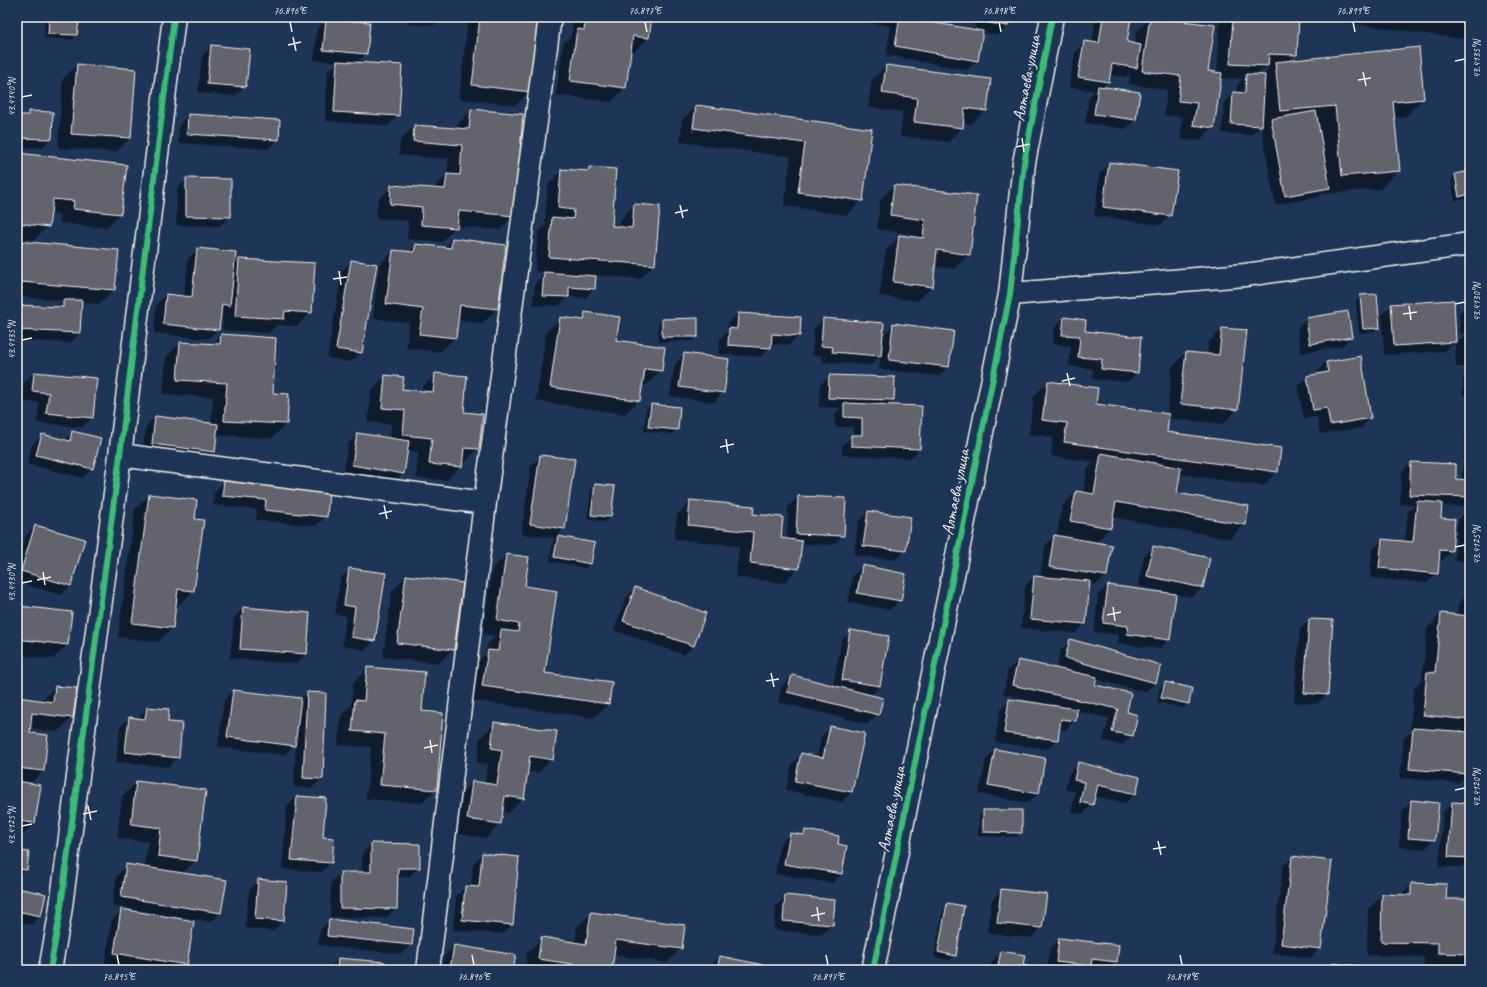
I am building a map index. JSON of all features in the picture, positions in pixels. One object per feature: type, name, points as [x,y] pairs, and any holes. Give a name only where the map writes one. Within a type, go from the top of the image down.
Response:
[{"type":"street","points":[[50,970],[60,914],[120,455],[174,17]]},
{"type":"street","points":[[428,970],[485,503],[550,17]]},
{"type":"street","name":"Алтаева улица","points":[[873,970],[1010,294],[1024,163],[1052,17]]},
{"type":"street","points":[[1010,294],[1244,275],[1470,244]]},
{"type":"street","points":[[120,455],[485,503]]},
{"type":"building","points":[[49,17],[62,17],[62,19],[79,21],[77,35],[48,34]]},
{"type":"building","points":[[480,17],[541,17],[531,92],[472,85]]},
{"type":"building","points":[[586,17],[652,17],[649,38],[633,36],[626,88],[570,81],[577,29],[584,30]]},
{"type":"building","points":[[900,17],[983,31],[978,61],[895,46]]},
{"type":"building","points":[[984,17],[1010,17],[1008,26],[983,22]]},
{"type":"building","points":[[1103,17],[1131,17],[1127,42],[1141,45],[1137,68],[1112,64],[1109,82],[1078,77],[1084,41],[1099,43]]},
{"type":"building","points":[[1150,17],[1215,25],[1208,71],[1222,73],[1214,128],[1193,125],[1197,103],[1178,101],[1181,76],[1142,71]]},
{"type":"building","points":[[1233,17],[1299,17],[1297,55],[1269,54],[1268,66],[1230,64]]},
{"type":"building","points":[[326,19],[370,22],[367,54],[323,50]]},
{"type":"building","points":[[211,45],[250,49],[246,87],[207,84]]},
{"type":"building","points":[[1419,47],[1424,99],[1393,102],[1400,171],[1342,176],[1335,106],[1280,111],[1275,62]]},
{"type":"building","points":[[337,61],[402,65],[399,116],[334,112]]},
{"type":"building","points":[[77,64],[136,69],[131,138],[71,134]]},
{"type":"building","points":[[886,65],[991,79],[987,111],[965,108],[963,128],[914,122],[917,98],[882,93]]},
{"type":"building","points":[[1246,74],[1265,75],[1262,126],[1231,124],[1233,92],[1245,93]]},
{"type":"building","points":[[1098,86],[1140,92],[1136,120],[1094,114]]},
{"type":"building","points":[[696,105],[872,129],[863,201],[798,192],[805,143],[693,128]]},
{"type":"building","points":[[471,109],[523,114],[515,216],[459,211],[457,228],[421,225],[422,207],[390,204],[391,185],[445,189],[447,174],[460,175],[462,145],[413,141],[414,125],[469,129]]},
{"type":"building","points":[[28,111],[53,112],[52,139],[17,138],[17,115],[28,115]]},
{"type":"building","points":[[1316,111],[1330,188],[1285,196],[1271,119]]},
{"type":"building","points":[[188,114],[280,120],[279,140],[187,134]]},
{"type":"building","points":[[17,153],[127,165],[121,214],[73,209],[74,201],[53,199],[49,227],[17,223]]},
{"type":"building","points":[[1109,162],[1178,171],[1171,216],[1103,207]]},
{"type":"building","points":[[589,167],[616,169],[612,226],[632,228],[634,204],[660,206],[655,265],[549,257],[552,217],[573,219],[574,210],[558,208],[561,169],[589,171]]},
{"type":"building","points":[[1470,171],[1470,194],[1459,197],[1455,174]]},
{"type":"building","points":[[186,178],[231,179],[231,217],[186,216]]},
{"type":"building","points":[[894,185],[977,195],[970,255],[937,250],[933,287],[893,282],[899,235],[923,238],[925,220],[890,215]]},
{"type":"building","points":[[452,238],[506,245],[498,309],[460,305],[456,338],[419,334],[423,309],[386,304],[393,250],[414,252],[416,244],[451,248]]},
{"type":"building","points":[[17,241],[119,250],[115,290],[21,282],[20,292],[17,291]]},
{"type":"building","points":[[197,248],[236,252],[230,306],[222,304],[219,330],[163,324],[166,294],[192,297]]},
{"type":"building","points":[[239,259],[315,263],[312,313],[285,311],[284,319],[235,316]]},
{"type":"building","points":[[351,260],[377,264],[362,353],[336,349]]},
{"type":"building","points":[[544,272],[596,276],[595,289],[569,287],[569,297],[542,296]]},
{"type":"building","points":[[1377,294],[1380,328],[1363,329],[1360,295]]},
{"type":"building","points":[[63,300],[82,300],[80,333],[17,330],[17,305],[63,307]]},
{"type":"building","points":[[1454,300],[1456,342],[1394,346],[1391,304]]},
{"type":"building","points":[[1348,311],[1352,337],[1310,344],[1306,318]]},
{"type":"building","points":[[585,312],[620,317],[616,340],[665,347],[662,371],[645,369],[640,401],[550,387],[560,317],[584,320]]},
{"type":"building","points":[[738,313],[801,317],[800,336],[772,334],[771,348],[728,345],[729,328],[737,329]]},
{"type":"building","points":[[1064,317],[1086,320],[1085,331],[1141,337],[1138,373],[1101,369],[1102,359],[1078,357],[1080,336],[1062,335]]},
{"type":"building","points":[[698,318],[698,337],[662,337],[662,319]]},
{"type":"building","points":[[823,318],[884,323],[881,356],[832,352],[833,347],[821,346]]},
{"type":"building","points":[[893,323],[954,331],[949,367],[889,360]]},
{"type":"building","points":[[1222,328],[1247,330],[1238,410],[1180,404],[1186,352],[1219,355]]},
{"type":"building","points":[[221,334],[276,338],[273,393],[289,394],[287,424],[224,421],[227,383],[177,380],[180,342],[220,344]]},
{"type":"building","points":[[684,353],[729,359],[724,393],[679,387]]},
{"type":"building","points":[[1361,356],[1371,418],[1330,425],[1327,408],[1313,410],[1307,376],[1328,372],[1326,362]]},
{"type":"building","points":[[34,372],[97,378],[93,418],[46,413],[49,393],[32,391]]},
{"type":"building","points":[[435,373],[467,376],[464,412],[483,414],[479,449],[464,448],[462,467],[429,464],[432,438],[403,435],[405,410],[382,408],[385,375],[404,377],[402,389],[433,392]]},
{"type":"building","points":[[829,375],[895,377],[894,400],[828,398]]},
{"type":"building","points":[[1048,381],[1098,388],[1096,404],[1169,414],[1167,432],[1281,448],[1278,472],[1064,442],[1067,423],[1042,420]]},
{"type":"building","points":[[844,403],[922,406],[920,449],[851,446],[851,435],[862,435],[862,418],[844,417]]},
{"type":"building","points":[[651,404],[680,407],[678,430],[648,427]]},
{"type":"building","points":[[155,416],[218,424],[215,452],[152,444]]},
{"type":"building","points":[[72,431],[101,438],[93,469],[36,455],[42,434],[70,441]]},
{"type":"building","points":[[357,433],[409,441],[404,474],[352,465]]},
{"type":"building","points":[[1101,453],[1181,468],[1177,493],[1249,506],[1246,525],[1116,502],[1111,528],[1070,521],[1076,491],[1094,494]]},
{"type":"building","points":[[540,455],[575,459],[565,529],[530,524]]},
{"type":"building","points":[[1411,462],[1456,464],[1456,479],[1470,480],[1470,497],[1409,495]]},
{"type":"building","points":[[224,481],[329,492],[327,517],[265,510],[266,500],[222,496]]},
{"type":"building","points":[[595,484],[615,486],[611,517],[591,515]]},
{"type":"building","points":[[149,494],[197,500],[195,519],[204,520],[194,591],[178,589],[173,628],[132,623]]},
{"type":"building","points":[[798,496],[846,498],[844,536],[796,534]]},
{"type":"building","points":[[690,500],[754,506],[753,514],[783,517],[781,538],[802,541],[799,569],[750,563],[753,532],[688,525]]},
{"type":"building","points":[[1417,501],[1442,503],[1441,518],[1455,519],[1452,551],[1440,550],[1438,574],[1379,568],[1382,539],[1413,542]]},
{"type":"building","points":[[1468,509],[1470,510],[1470,552],[1463,551]]},
{"type":"building","points":[[868,511],[911,517],[906,551],[863,546]]},
{"type":"building","points":[[35,525],[85,539],[71,586],[21,571]]},
{"type":"building","points":[[1054,535],[1112,545],[1107,576],[1049,567]]},
{"type":"building","points":[[558,536],[595,543],[591,564],[554,557]]},
{"type":"building","points":[[1153,546],[1210,558],[1203,588],[1147,576]]},
{"type":"building","points":[[506,554],[529,557],[525,586],[557,591],[545,673],[612,682],[609,704],[482,686],[488,650],[498,651],[501,630],[518,632],[519,624],[497,620]]},
{"type":"building","points":[[862,565],[906,574],[901,601],[857,593]]},
{"type":"building","points":[[349,568],[386,573],[375,641],[351,637],[355,607],[344,605]]},
{"type":"building","points":[[406,575],[463,583],[454,650],[397,643]]},
{"type":"building","points":[[1034,576],[1090,581],[1086,624],[1030,619]]},
{"type":"building","points":[[1108,585],[1176,594],[1170,640],[1127,634],[1128,626],[1103,623]]},
{"type":"building","points":[[635,587],[706,613],[694,646],[623,621]]},
{"type":"building","points":[[17,601],[20,602],[19,606],[72,612],[68,645],[17,639]]},
{"type":"building","points":[[1470,605],[1470,720],[1423,715],[1427,672],[1435,673],[1441,613],[1469,616]]},
{"type":"building","points":[[243,607],[310,613],[307,654],[240,649]]},
{"type":"building","points":[[1309,619],[1333,620],[1328,695],[1304,693]]},
{"type":"building","points":[[850,630],[889,636],[880,686],[842,680]]},
{"type":"building","points":[[1070,639],[1161,665],[1156,683],[1065,658]]},
{"type":"building","points":[[1018,660],[1097,677],[1095,685],[1131,693],[1127,712],[1138,715],[1133,736],[1112,732],[1118,709],[1012,685]]},
{"type":"building","points":[[367,667],[425,672],[422,711],[443,713],[437,790],[380,785],[385,734],[352,731],[355,700],[364,701]]},
{"type":"building","points":[[792,675],[883,698],[879,715],[787,692]]},
{"type":"building","points":[[1165,682],[1192,688],[1189,704],[1161,698]]},
{"type":"building","points":[[55,686],[77,688],[73,718],[32,713],[30,733],[48,735],[44,771],[17,768],[17,697],[53,702]]},
{"type":"building","points":[[233,690],[301,698],[295,746],[227,737]]},
{"type":"building","points":[[307,692],[326,693],[323,779],[303,778]]},
{"type":"building","points":[[1009,699],[1077,709],[1076,721],[1061,719],[1058,740],[1004,733]]},
{"type":"building","points":[[147,707],[169,709],[168,722],[182,723],[179,758],[125,752],[129,717],[145,719]]},
{"type":"building","points":[[494,722],[557,731],[553,760],[530,756],[524,799],[505,796],[501,824],[467,819],[472,781],[497,785],[502,750],[491,748]]},
{"type":"building","points":[[830,726],[865,733],[852,792],[795,781],[801,753],[823,758]]},
{"type":"building","points":[[1413,728],[1470,732],[1468,774],[1409,769]]},
{"type":"building","points":[[995,749],[1045,758],[1039,794],[988,785]]},
{"type":"building","points":[[1078,762],[1140,777],[1136,794],[1098,785],[1093,805],[1080,802],[1084,782],[1074,780]]},
{"type":"building","points":[[17,781],[41,785],[35,823],[17,821]]},
{"type":"building","points":[[136,781],[206,790],[197,861],[158,856],[161,828],[131,824]]},
{"type":"building","points":[[297,796],[326,798],[323,837],[334,838],[332,863],[291,860]]},
{"type":"building","points":[[1411,800],[1439,803],[1435,840],[1408,838]]},
{"type":"building","points":[[1452,802],[1470,803],[1470,858],[1448,857]]},
{"type":"building","points":[[983,810],[1022,810],[1022,833],[983,832]]},
{"type":"building","points":[[805,830],[839,836],[838,844],[847,846],[842,874],[784,864],[790,833],[804,835]]},
{"type":"building","points":[[371,843],[420,844],[420,868],[398,868],[397,909],[340,908],[340,872],[371,872]]},
{"type":"building","points":[[17,851],[29,852],[27,870],[17,869]]},
{"type":"building","points":[[482,853],[519,857],[513,925],[462,920],[465,886],[479,887]]},
{"type":"building","points":[[1292,856],[1332,861],[1321,949],[1281,944]]},
{"type":"building","points":[[126,864],[227,880],[221,913],[121,897]]},
{"type":"building","points":[[258,879],[287,882],[284,921],[255,919]]},
{"type":"building","points":[[1411,883],[1447,884],[1446,899],[1470,899],[1470,954],[1438,953],[1438,943],[1381,942],[1382,894],[1411,895]]},
{"type":"building","points":[[17,888],[46,894],[41,916],[17,911]]},
{"type":"building","points":[[1001,889],[1047,894],[1042,928],[997,923]]},
{"type":"building","points":[[785,895],[835,900],[833,925],[783,921]]},
{"type":"building","points":[[947,903],[964,906],[956,956],[938,952]]},
{"type":"building","points":[[121,909],[194,921],[187,965],[114,953]]},
{"type":"building","points":[[591,912],[685,925],[682,949],[616,940],[612,970],[571,970],[572,964],[538,959],[541,937],[586,944]]},
{"type":"building","points":[[329,919],[414,929],[412,945],[327,936]]},
{"type":"building","points":[[1059,938],[1119,945],[1117,962],[1092,959],[1091,966],[1056,962]]},
{"type":"building","points":[[454,945],[516,955],[513,970],[450,969]]},
{"type":"building","points":[[1001,951],[1025,955],[1023,965],[1045,970],[997,970]]},
{"type":"building","points":[[720,956],[768,966],[767,970],[717,970]]},
{"type":"building","points":[[338,958],[385,962],[384,970],[337,970]]},
{"type":"building","points":[[1332,963],[1393,970],[1331,970]]},
{"type":"cycle path","points":[[50,970],[60,914],[120,455],[174,17]]},
{"type":"cycle path","points":[[873,970],[1010,294],[1024,163],[1052,17]]}]
